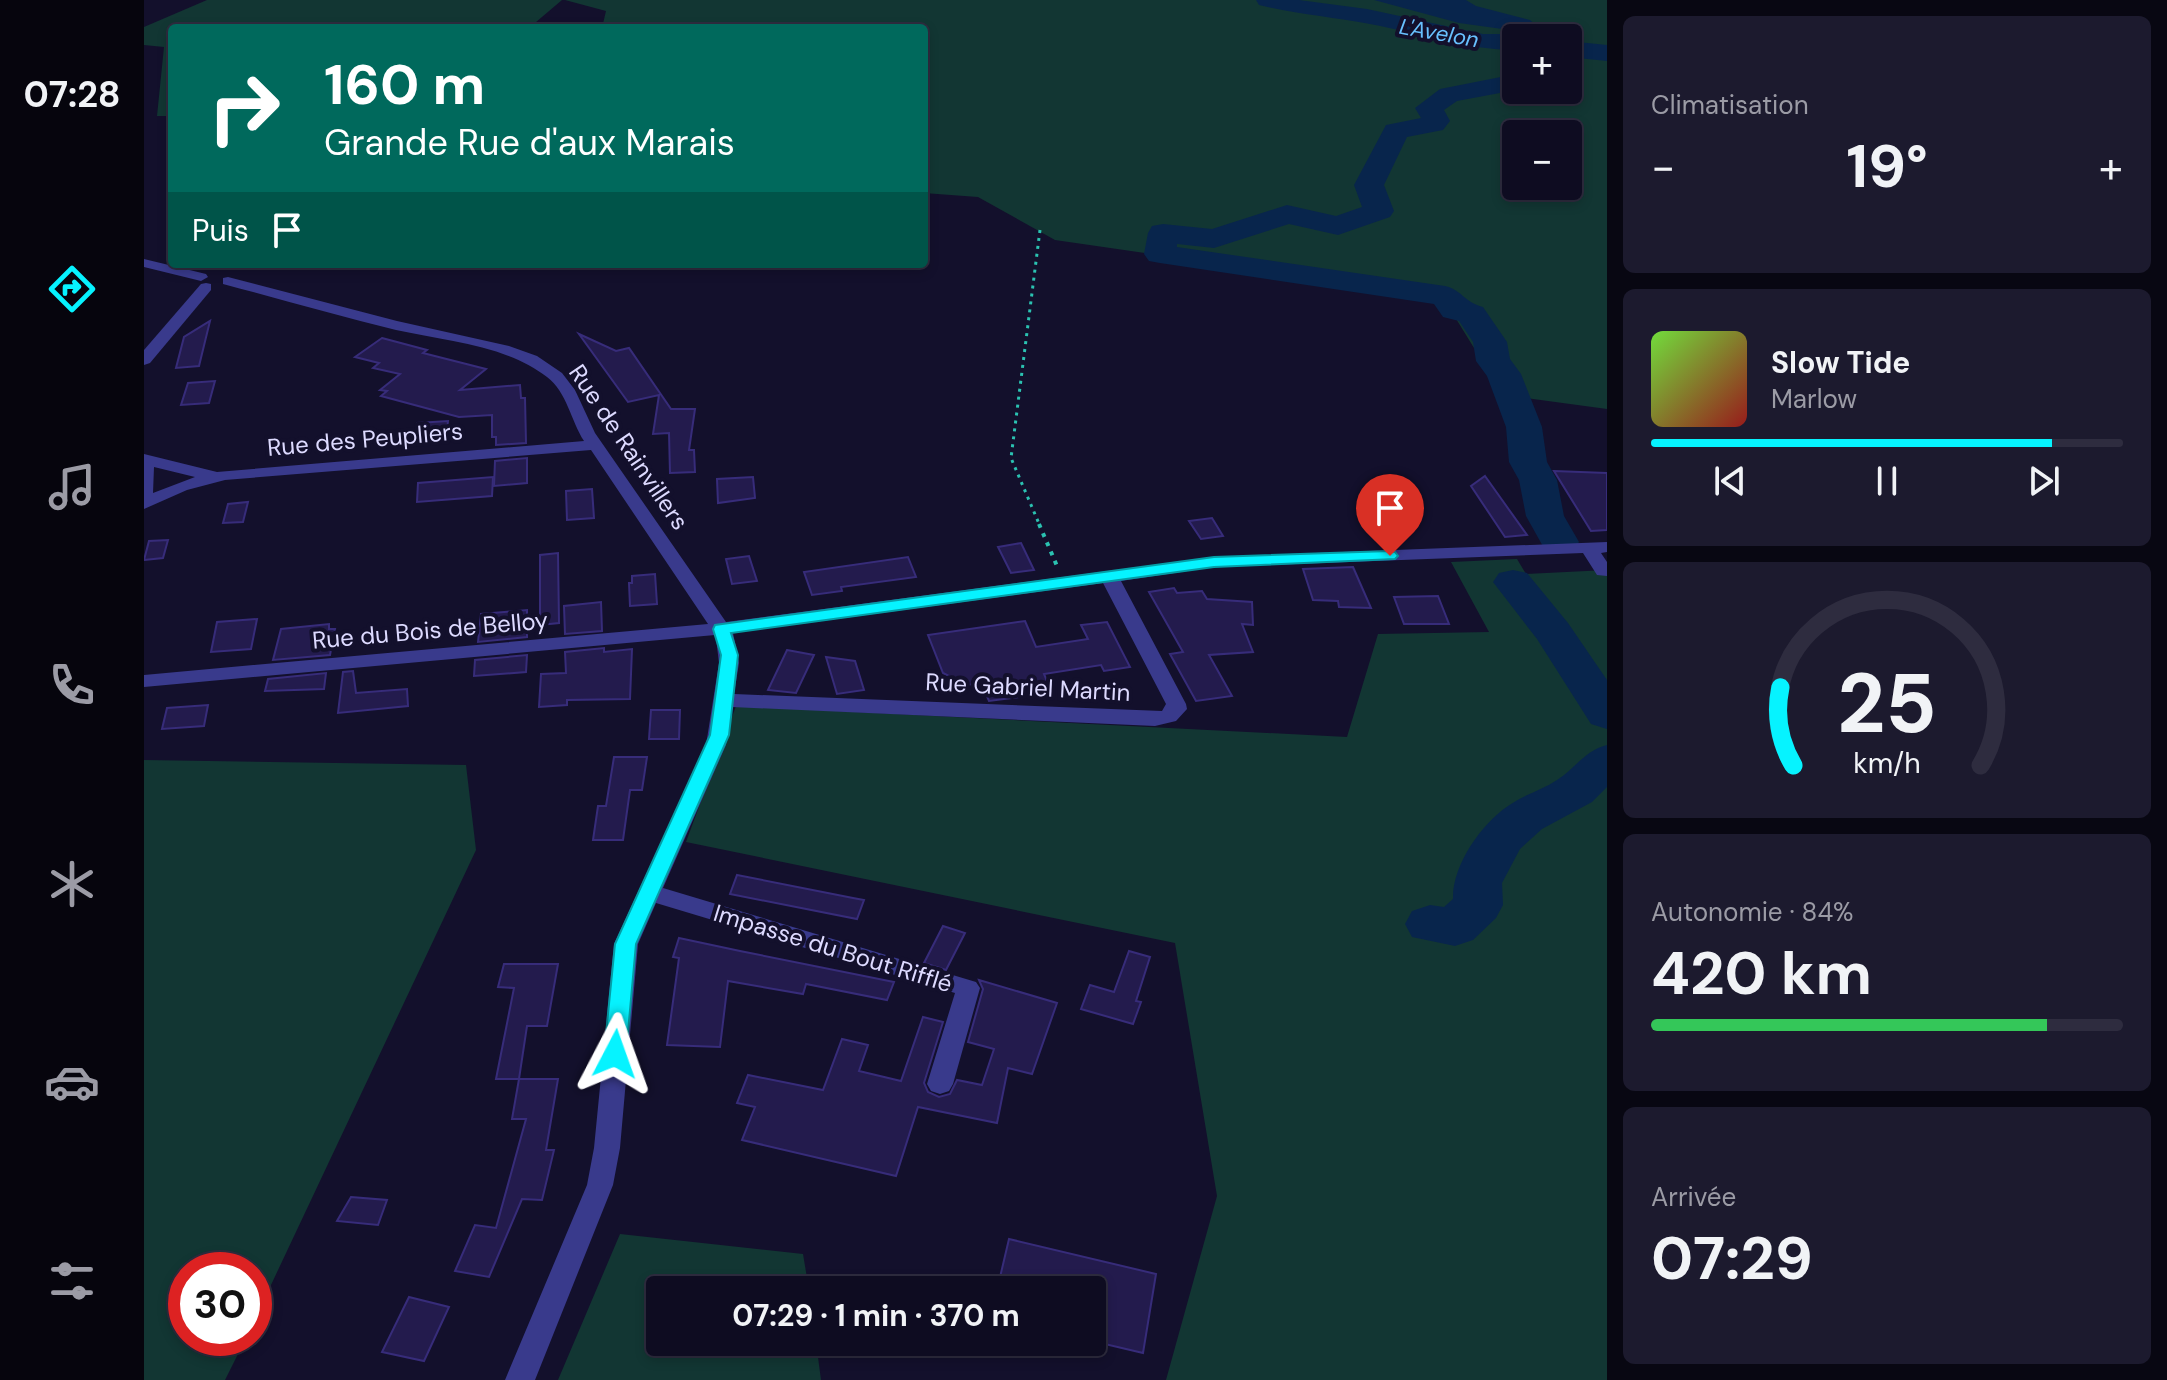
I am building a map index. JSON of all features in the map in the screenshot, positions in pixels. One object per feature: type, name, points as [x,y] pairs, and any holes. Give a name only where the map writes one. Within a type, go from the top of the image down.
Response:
[{"type":"street","points":[[144,263],[204,282],[144,360]]},
{"type":"street","name":"Rue de Rainvillers","points":[[204,282],[228,281],[407,328],[490,345],[531,359],[563,383],[595,445],[721,629]]},
{"type":"street","name":"Rue des Peupliers","points":[[144,504],[181,486],[225,475],[595,445]]},
{"type":"street","points":[[144,496],[144,460],[184,471],[225,475]]},
{"type":"street","name":"Rue du Bois de Belloy","points":[[144,681],[721,629],[1232,560],[1598,548]]},
{"type":"street","points":[[1598,548],[1604,571]]},
{"type":"street","name":"Rue Gabriel Martin","points":[[724,700],[1155,719],[1169,716],[1177,709],[1176,704],[1109,576]]},
{"type":"street","points":[[520,1380],[600,1185],[607,1148],[622,959],[648,892],[716,745],[729,655],[721,629]]},
{"type":"street","name":"Impasse du Bout Rifflé","points":[[648,892],[968,988],[940,1084]]},
{"type":"path","points":[[1040,230],[1011,458],[1064,583]]},
{"type":"green space","points":[[207,0],[562,0],[534,24],[168,24],[168,116],[157,116],[164,47],[144,45],[144,27]]},
{"type":"green space","points":[[565,0],[1607,0],[1607,409],[1503,395],[1442,296],[1055,240],[978,197],[928,193],[928,24],[603,24],[606,11]]},
{"type":"green space","points":[[1517,559],[1526,574],[1607,570],[1607,1380],[1166,1380],[1217,1196],[1175,943],[686,842],[736,706],[1347,737],[1378,634],[1489,632],[1451,562]]},
{"type":"green space","points":[[144,760],[466,765],[476,850],[272,1283],[272,1252],[168,1252],[168,1356],[237,1356],[225,1380],[144,1380]]},
{"type":"green space","points":[[620,1234],[803,1254],[807,1276],[646,1276],[646,1356],[818,1356],[821,1380],[558,1380]]},
{"type":"water","points":[[1374,0],[1466,0],[1534,24],[1502,24],[1502,29],[1459,23]]},
{"type":"building","points":[[210,321],[199,366],[176,368],[184,337]]},
{"type":"building","points":[[579,334],[616,351],[629,348],[671,409],[695,409],[689,450],[694,450],[695,472],[670,473],[669,433],[653,434],[659,395],[628,402]]},
{"type":"building","points":[[382,338],[427,350],[423,353],[486,369],[460,390],[520,385],[521,398],[525,398],[526,443],[496,445],[496,437],[492,437],[492,415],[459,417],[381,396],[387,391],[380,390],[400,374],[373,368],[379,363],[355,357]]},
{"type":"building","points":[[215,381],[209,403],[181,405],[188,383]]},
{"type":"building","points":[[448,421],[446,441],[414,443],[417,423]]},
{"type":"building","points":[[527,458],[527,483],[494,486],[495,461]]},
{"type":"building","points":[[1554,471],[1607,473],[1607,530],[1591,531]]},
{"type":"building","points":[[1485,476],[1527,535],[1505,537],[1471,486]]},
{"type":"building","points":[[493,477],[492,496],[417,502],[418,483]]},
{"type":"building","points":[[753,477],[755,498],[718,503],[717,479]]},
{"type":"building","points":[[592,489],[594,518],[567,520],[566,491]]},
{"type":"building","points":[[248,502],[243,522],[223,523],[228,504]]},
{"type":"building","points":[[1212,518],[1223,536],[1201,539],[1189,521]]},
{"type":"building","points":[[168,540],[163,558],[144,560],[149,541]]},
{"type":"building","points":[[1021,543],[1034,570],[1011,573],[998,547]]},
{"type":"building","points":[[558,553],[559,623],[540,625],[540,555]]},
{"type":"building","points":[[749,556],[757,581],[732,584],[726,559]]},
{"type":"building","points":[[908,557],[916,577],[841,587],[842,591],[812,595],[804,572]]},
{"type":"building","points":[[1353,567],[1371,608],[1339,607],[1338,601],[1313,600],[1303,569]]},
{"type":"building","points":[[655,574],[657,604],[630,606],[629,583],[632,583],[632,576]]},
{"type":"building","points":[[1174,588],[1177,593],[1202,591],[1207,599],[1252,602],[1253,625],[1242,624],[1253,652],[1209,655],[1232,696],[1196,701],[1170,654],[1183,652],[1149,592]]},
{"type":"building","points":[[1438,596],[1449,624],[1404,624],[1394,597]]},
{"type":"building","points":[[601,602],[602,631],[565,634],[564,606]]},
{"type":"building","points":[[527,610],[527,637],[478,642],[481,614]]},
{"type":"building","points":[[257,619],[251,649],[211,652],[217,622]]},
{"type":"building","points":[[1025,621],[1036,647],[1088,639],[1081,625],[1107,622],[1130,667],[1104,671],[1101,665],[1044,674],[1052,693],[989,701],[981,683],[959,686],[957,680],[943,673],[928,635]]},
{"type":"building","points":[[329,624],[329,629],[335,629],[330,655],[273,660],[281,629]]},
{"type":"building","points":[[604,648],[604,652],[632,649],[630,699],[567,700],[567,705],[539,707],[541,674],[566,673],[565,652]]},
{"type":"building","points":[[787,650],[814,655],[796,693],[768,690]]},
{"type":"building","points":[[527,655],[526,672],[474,676],[475,660]]},
{"type":"building","points":[[826,657],[855,661],[864,690],[837,694]]},
{"type":"building","points":[[353,671],[356,693],[407,689],[408,706],[338,713],[343,672]]},
{"type":"building","points":[[326,673],[324,689],[265,691],[268,679]]},
{"type":"building","points":[[208,705],[204,726],[162,729],[167,708]]},
{"type":"building","points":[[651,710],[680,710],[679,739],[649,739]]},
{"type":"building","points":[[614,757],[647,757],[642,790],[630,790],[623,840],[593,840],[598,806],[606,806]]},
{"type":"building","points":[[737,875],[864,900],[857,919],[730,894]]},
{"type":"building","points":[[943,926],[965,933],[946,970],[924,963]]},
{"type":"building","points":[[679,938],[894,982],[887,1000],[806,984],[803,994],[728,981],[720,1047],[667,1045],[679,958],[673,957]]},
{"type":"building","points":[[1129,951],[1150,957],[1136,1001],[1141,1002],[1133,1024],[1081,1009],[1090,985],[1114,992]]},
{"type":"building","points":[[504,964],[558,964],[547,1026],[527,1026],[519,1079],[496,1079],[514,988],[498,987]]},
{"type":"building","points":[[979,980],[1057,1003],[1032,1074],[1008,1068],[997,1123],[918,1107],[896,1176],[742,1140],[755,1107],[737,1103],[748,1075],[823,1090],[842,1039],[868,1045],[859,1071],[901,1081],[923,1017],[943,1022],[924,1083],[928,1092],[939,1097],[950,1094],[957,1080],[982,1085],[994,1049],[968,1042],[983,989]]},
{"type":"building","points":[[519,1079],[558,1079],[546,1150],[554,1150],[542,1200],[522,1199],[489,1277],[455,1271],[475,1225],[496,1228],[526,1119],[512,1119]]},
{"type":"building","points":[[351,1197],[387,1200],[378,1225],[337,1221]]},
{"type":"building","points":[[1009,1239],[1156,1274],[1143,1353],[1106,1344],[1106,1276],[1000,1276]]},
{"type":"building","points":[[409,1297],[449,1307],[424,1361],[382,1352]]},
{"type":"waterway","name":"L'Avelon","points":[[1268,0],[1311,10],[1367,16],[1483,42],[1502,42]]},
{"type":"waterway","name":"L'Avelon","points":[[1582,50],[1607,53]]},
{"type":"waterway","points":[[1502,85],[1449,95],[1429,108],[1436,121],[1433,124],[1396,131],[1369,185],[1379,211],[1338,226],[1287,214],[1214,239],[1163,233],[1160,254],[1445,296],[1455,310],[1471,314],[1490,342],[1493,361],[1504,374],[1524,427],[1528,462],[1538,480],[1545,516],[1559,542]]},
{"type":"waterway","points":[[1513,582],[1553,632],[1607,714]]},
{"type":"waterway","points":[[1430,924],[1455,927],[1478,905],[1477,883],[1501,838],[1525,817],[1575,791],[1607,760]]},
{"type":"route","points":[[615,1054],[622,959],[626,944],[716,745],[722,723],[729,648],[721,629],[1214,562],[1390,556]]}]
